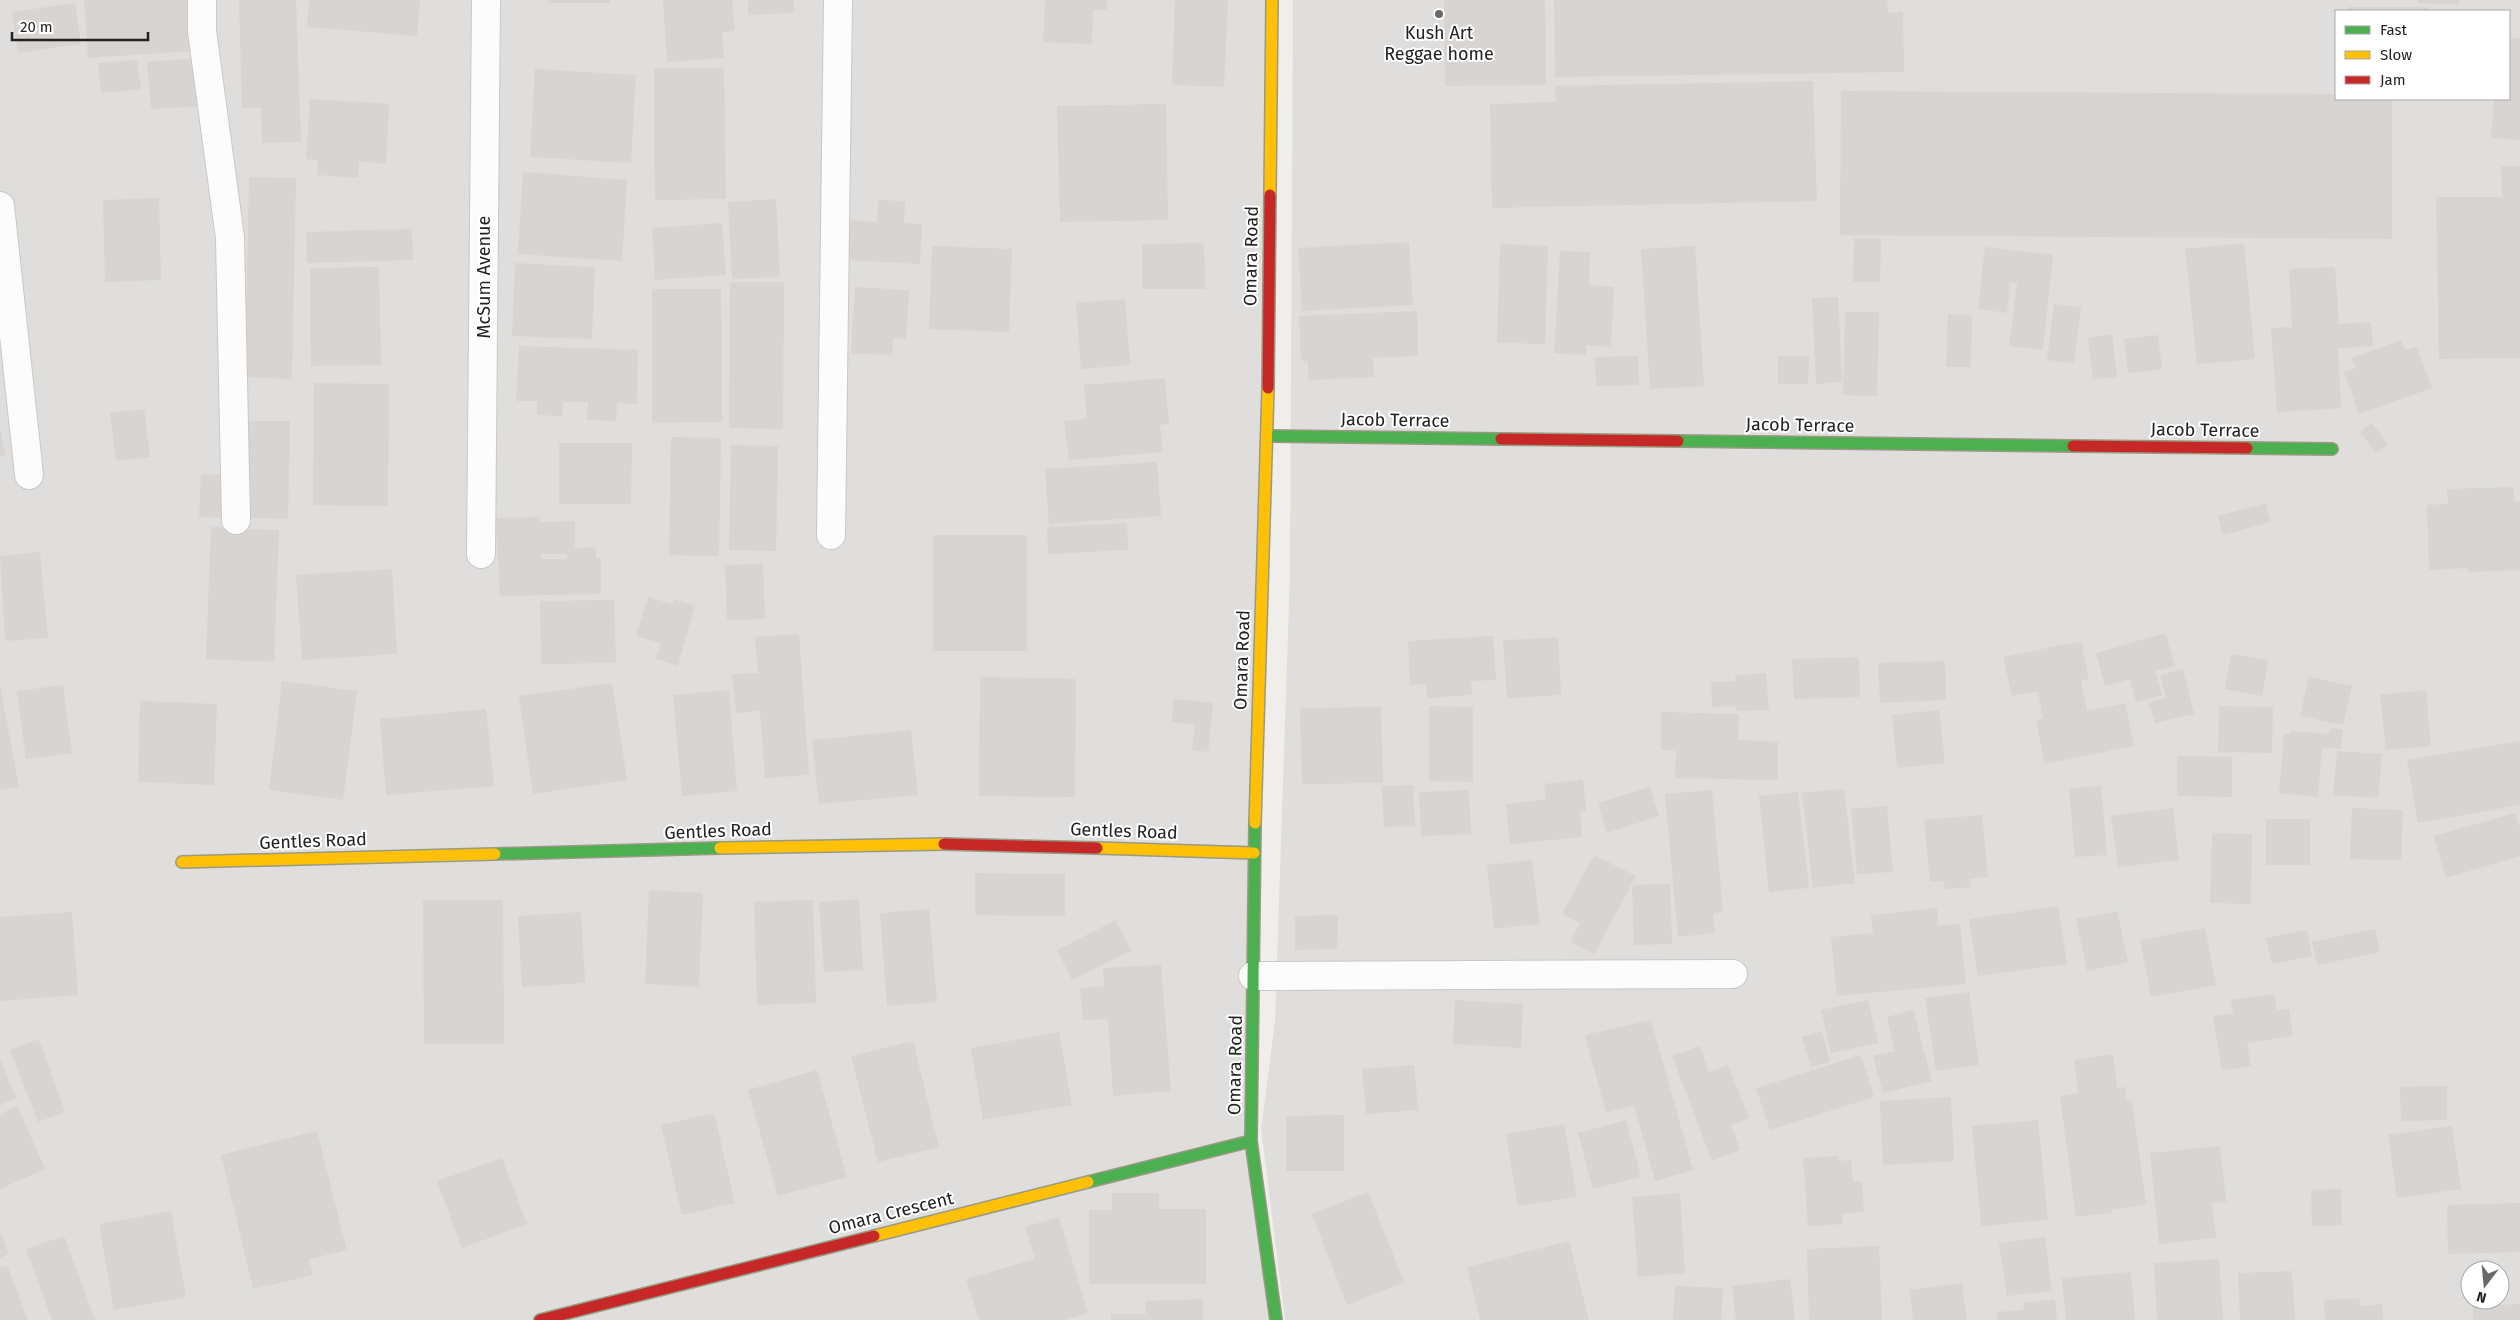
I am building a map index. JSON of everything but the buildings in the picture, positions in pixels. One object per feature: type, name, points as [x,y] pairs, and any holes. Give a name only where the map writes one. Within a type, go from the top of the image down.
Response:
[{"type":"street","points":[[202,0],[202,31],[230,238],[236,520]]},
{"type":"street","name":"McSum Avenue","points":[[481,554],[486,0]]},
{"type":"street","points":[[831,535],[838,0]]},
{"type":"street","name":"Omara Road","points":[[1272,0],[1267,436],[1254,853],[1251,1141],[1276,1320]]},
{"type":"street","points":[[0,206],[29,475]]},
{"type":"street","name":"Jacob Terrace","points":[[1267,436],[2332,448]]},
{"type":"street","name":"Gentles Road","points":[[182,862],[922,843],[1254,853]]},
{"type":"street","points":[[1253,976],[1732,974]]},
{"type":"street","name":"Omara Crescent","points":[[540,1320],[1251,1141]]},
{"type":"shaded area","points":[[0,0],[1272,0],[1251,1141],[1276,1320],[0,1320]]},
{"type":"shaded area","points":[[1293,0],[2520,0],[2520,1320],[1285,1320],[1261,1129],[1275,1022],[1290,573]]},
{"type":"traffic: fast","points":[[1267,436],[1501,439]]},
{"type":"traffic: fast","points":[[1678,441],[2073,446]]},
{"type":"traffic: fast","points":[[2247,448],[2332,449]]},
{"type":"traffic: fast","points":[[1255,823],[1251,1141],[1276,1320]]},
{"type":"traffic: fast","points":[[495,854],[720,848]]},
{"type":"traffic: fast","points":[[1088,1182],[1251,1141]]},
{"type":"traffic: slow","points":[[1270,195],[1272,0]]},
{"type":"traffic: slow","points":[[1255,823],[1268,388]]},
{"type":"traffic: slow","points":[[720,848],[944,844]]},
{"type":"traffic: slow","points":[[1097,848],[1254,853]]},
{"type":"traffic: slow","points":[[182,862],[495,854]]},
{"type":"traffic: slow","points":[[874,1236],[1088,1182]]},
{"type":"traffic: jam","points":[[1268,388],[1270,195]]},
{"type":"traffic: jam","points":[[1501,439],[1678,441]]},
{"type":"traffic: jam","points":[[2073,446],[2247,448]]},
{"type":"traffic: jam","points":[[944,844],[1097,848]]},
{"type":"traffic: jam","points":[[540,1320],[874,1236]]},
{"type":"place","name":"Kush Art Reggae home","points":[[1439,14]]}]
